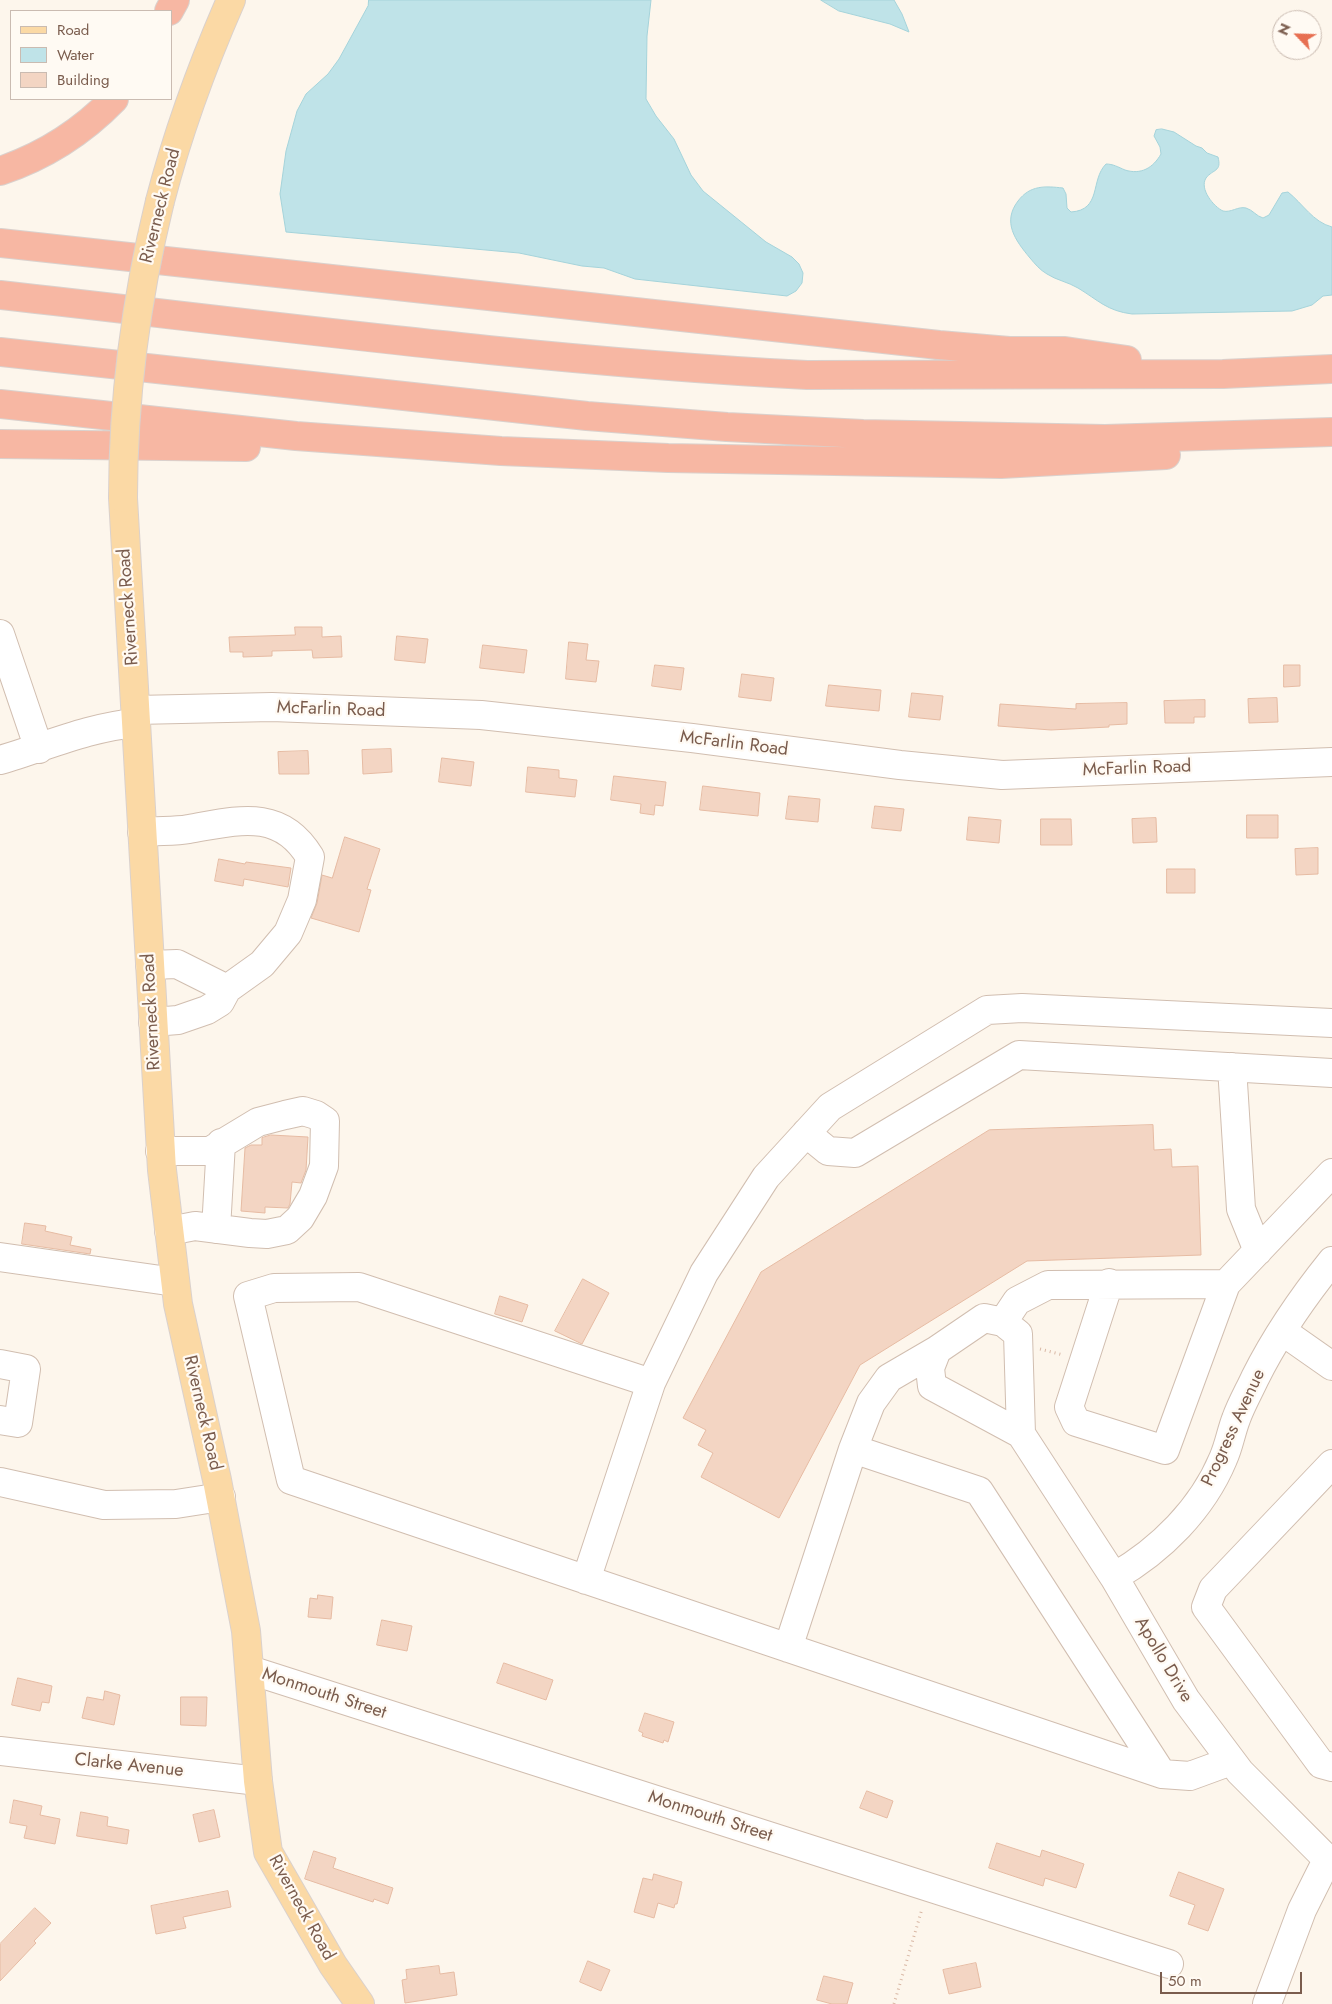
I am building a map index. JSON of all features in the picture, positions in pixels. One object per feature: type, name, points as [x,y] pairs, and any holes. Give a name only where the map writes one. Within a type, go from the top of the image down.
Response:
[{"type":"highway","points":[[0,171],[25,162],[65,141],[113,100]]},
{"type":"highway","points":[[0,243],[919,342],[1009,351],[1065,351],[1223,374]]},
{"type":"highway","points":[[0,295],[520,352],[739,372],[807,375],[1223,374],[1332,369]]},
{"type":"highway","points":[[0,352],[587,416],[737,428],[863,434],[1104,439],[1332,434]]},
{"type":"highway","points":[[0,404],[296,436],[501,451]]},
{"type":"highway","points":[[0,444],[501,451],[668,458],[1001,464],[1208,452],[1332,434]]},
{"type":"main road","name":"Riverneck Road","points":[[231,0],[195,88],[160,201],[138,307],[129,376],[124,437],[125,564],[136,716],[160,1152],[178,1304],[221,1497],[246,1631],[258,1781],[268,1852],[332,1965],[360,2004]]},
{"type":"street","points":[[0,634],[39,749]]},
{"type":"street","name":"McFarlin Road","points":[[0,760],[39,749],[136,716],[272,707],[481,715],[692,738],[900,766],[1002,774],[1332,762]]},
{"type":"street","points":[[142,832],[188,830],[246,820],[267,823],[287,830],[301,842],[310,857],[302,900],[288,933],[262,964],[227,989],[220,1002],[206,1010],[178,1020],[153,1022]]},
{"type":"street","points":[[150,965],[177,964],[227,989]]},
{"type":"street","points":[[586,1580],[651,1384],[704,1274],[766,1177],[830,1107],[987,1010],[1032,1008],[1332,1023]]},
{"type":"street","points":[[806,1133],[828,1151],[855,1153],[1019,1055],[1332,1073]]},
{"type":"street","points":[[1232,1067],[1241,1209],[1258,1251]]},
{"type":"street","points":[[160,1152],[210,1151],[258,1122],[303,1111],[316,1115],[324,1121],[324,1166],[313,1196],[300,1218],[287,1230],[268,1234],[195,1226],[169,1232]]},
{"type":"street","points":[[216,1229],[221,1143]]},
{"type":"street","points":[[1109,1283],[1069,1407],[1076,1422],[1165,1450],[1226,1284],[1332,1173]]},
{"type":"street","points":[[0,1257],[175,1282]]},
{"type":"street","name":"Progress Avenue","points":[[1114,1577],[1138,1563],[1156,1549],[1194,1508],[1212,1482],[1224,1458],[1236,1418],[1257,1375],[1308,1290],[1332,1260]]},
{"type":"street","points":[[1003,1322],[1017,1301],[1048,1284],[1226,1284]]},
{"type":"street","points":[[651,1384],[359,1287],[274,1288],[248,1296],[291,1480],[1162,1774],[1190,1776],[1231,1761]]},
{"type":"street","points":[[788,1648],[853,1449],[871,1403],[889,1378],[938,1350],[984,1318],[1003,1322],[1018,1334],[1021,1434]]},
{"type":"street","points":[[1282,1331],[1332,1366]]},
{"type":"street","name":"Apollo Drive","points":[[938,1350],[930,1368],[932,1386],[1021,1434],[1114,1577],[1186,1700],[1240,1772],[1329,1862]]},
{"type":"street","points":[[0,1364],[26,1368],[18,1423],[0,1420]]},
{"type":"street","points":[[853,1449],[979,1491],[1162,1774]]},
{"type":"street","points":[[1332,1464],[1214,1589],[1206,1607],[1321,1764],[1332,1767]]},
{"type":"street","points":[[0,1482],[104,1505],[176,1504],[221,1497]]},
{"type":"street","name":"Monmouth Street","points":[[250,1670],[1170,1964]]},
{"type":"street","name":"Clarke Avenue","points":[[0,1751],[258,1781]]},
{"type":"street","points":[[1267,2004],[1302,1910],[1329,1862]]},
{"type":"path","points":[[1038,1349],[1062,1355],[1083,1364]]},
{"type":"path","points":[[894,2004],[928,1887]]},
{"type":"water","points":[[369,0],[651,0],[647,36],[646,99],[656,116],[674,139],[691,175],[703,191],[766,242],[792,257],[799,264],[803,273],[802,283],[796,291],[787,296],[635,279],[604,268],[582,266],[519,253],[286,232],[280,194],[286,151],[297,111],[306,94],[328,74],[339,59],[368,6]]},
{"type":"water","points":[[821,0],[894,0],[909,32],[890,24],[839,11]]},
{"type":"water","points":[[1162,129],[1174,132],[1202,148],[1207,153],[1218,157],[1218,168],[1206,178],[1204,187],[1208,197],[1223,211],[1246,208],[1263,218],[1269,215],[1282,193],[1288,192],[1319,221],[1332,227],[1332,295],[1323,296],[1312,305],[1292,311],[1132,314],[1109,308],[1074,286],[1051,276],[1038,267],[1015,238],[1012,231],[1011,216],[1018,201],[1033,189],[1063,188],[1066,194],[1067,208],[1071,212],[1081,210],[1091,200],[1098,178],[1106,164],[1136,172],[1150,167],[1154,163],[1161,154],[1160,147],[1154,136],[1156,130]]},
{"type":"building","points":[[295,627],[322,627],[322,637],[341,636],[342,657],[313,658],[312,650],[272,651],[272,656],[243,657],[243,652],[230,652],[229,637],[295,635]]},
{"type":"building","points":[[397,636],[428,639],[425,663],[395,660]]},
{"type":"building","points":[[569,642],[588,644],[586,660],[599,661],[596,682],[566,679]]},
{"type":"building","points":[[483,645],[527,650],[524,673],[480,668]]},
{"type":"building","points":[[655,665],[684,668],[681,690],[652,686]]},
{"type":"building","points":[[1284,665],[1300,665],[1300,686],[1284,687]]},
{"type":"building","points":[[742,674],[774,678],[771,701],[739,697]]},
{"type":"building","points":[[829,685],[881,690],[879,711],[826,706]]},
{"type":"building","points":[[912,693],[943,696],[940,720],[909,717]]},
{"type":"building","points":[[1277,698],[1278,722],[1249,723],[1248,699]]},
{"type":"building","points":[[1205,700],[1205,717],[1194,717],[1194,723],[1165,723],[1164,701]]},
{"type":"building","points":[[1127,703],[1127,724],[1109,725],[1109,727],[1051,730],[998,726],[1000,704],[1076,709],[1076,704]]},
{"type":"building","points":[[391,749],[392,772],[363,774],[362,750]]},
{"type":"building","points":[[308,751],[309,774],[279,774],[278,752]]},
{"type":"building","points":[[442,758],[474,762],[471,786],[439,782]]},
{"type":"building","points":[[528,767],[559,770],[559,778],[577,780],[575,797],[526,792]]},
{"type":"building","points":[[614,776],[666,782],[663,806],[655,805],[654,815],[640,813],[641,804],[611,800]]},
{"type":"building","points":[[703,786],[760,793],[758,816],[700,810]]},
{"type":"building","points":[[789,796],[820,799],[818,822],[786,819]]},
{"type":"building","points":[[875,806],[904,809],[901,831],[872,828]]},
{"type":"building","points":[[1247,815],[1278,815],[1278,838],[1247,838]]},
{"type":"building","points":[[969,817],[1001,820],[999,843],[967,840]]},
{"type":"building","points":[[1156,818],[1157,842],[1133,843],[1132,819]]},
{"type":"building","points":[[1041,819],[1071,819],[1072,845],[1041,845]]},
{"type":"building","points":[[345,837],[380,849],[367,889],[371,890],[359,932],[311,918],[317,903],[322,875],[332,878]]},
{"type":"building","points":[[1318,848],[1318,874],[1296,875],[1295,849]]},
{"type":"building","points":[[219,859],[245,864],[246,862],[291,868],[288,887],[244,879],[243,886],[215,881]]},
{"type":"building","points":[[1167,869],[1195,869],[1195,893],[1167,893]]},
{"type":"building","points":[[1153,1125],[1154,1150],[1171,1149],[1172,1167],[1198,1166],[1201,1255],[1027,1261],[860,1365],[779,1518],[701,1477],[713,1453],[698,1445],[706,1430],[683,1418],[761,1272],[989,1130]]},
{"type":"building","points":[[271,1135],[308,1137],[306,1170],[301,1183],[292,1182],[288,1208],[265,1207],[265,1213],[241,1211],[245,1148],[251,1145],[262,1145],[262,1138]]},
{"type":"building","points":[[25,1223],[46,1226],[45,1231],[72,1237],[70,1245],[91,1249],[90,1254],[22,1244]]},
{"type":"building","points":[[583,1279],[609,1293],[582,1344],[555,1331]]},
{"type":"building","points":[[500,1296],[528,1305],[522,1322],[495,1314]]},
{"type":"building","points":[[318,1595],[333,1597],[331,1619],[308,1617],[310,1598],[317,1599]]},
{"type":"building","points":[[382,1620],[412,1626],[407,1651],[377,1645]]},
{"type":"building","points":[[504,1663],[553,1680],[546,1700],[497,1683]]},
{"type":"building","points":[[18,1678],[52,1686],[49,1703],[42,1702],[40,1711],[12,1705]]},
{"type":"building","points":[[105,1691],[120,1695],[114,1725],[82,1718],[87,1697],[103,1700]]},
{"type":"building","points":[[181,1697],[207,1697],[206,1726],[181,1725]]},
{"type":"building","points":[[645,1713],[674,1722],[668,1742],[664,1740],[663,1743],[642,1736],[643,1733],[639,1731]]},
{"type":"building","points":[[867,1791],[893,1801],[887,1818],[860,1808]]},
{"type":"building","points":[[14,1800],[42,1806],[40,1815],[60,1819],[55,1844],[24,1838],[27,1826],[10,1823]]},
{"type":"building","points":[[214,1810],[220,1837],[199,1842],[193,1815]]},
{"type":"building","points":[[81,1812],[108,1817],[107,1826],[129,1830],[127,1844],[77,1836]]},
{"type":"building","points":[[997,1843],[1040,1857],[1042,1850],[1084,1864],[1076,1888],[1045,1878],[1043,1886],[989,1868]]},
{"type":"building","points":[[314,1851],[336,1858],[333,1868],[393,1888],[388,1904],[374,1899],[373,1902],[305,1879]]},
{"type":"building","points":[[1179,1872],[1224,1889],[1208,1931],[1188,1924],[1195,1905],[1170,1896]]},
{"type":"building","points":[[654,1874],[682,1882],[677,1904],[675,1904],[674,1908],[658,1903],[654,1918],[634,1912],[643,1878],[652,1880]]},
{"type":"building","points":[[228,1891],[231,1907],[183,1917],[186,1928],[156,1934],[151,1906]]},
{"type":"building","points":[[35,1908],[51,1923],[34,1941],[36,1943],[0,1981],[0,1944]]},
{"type":"building","points":[[588,1961],[610,1970],[601,1991],[580,1982]]},
{"type":"building","points":[[976,1963],[981,1987],[949,1994],[943,1970]]},
{"type":"building","points":[[439,1966],[440,1974],[454,1972],[457,1995],[405,2003],[402,1980],[407,1979],[406,1970]]},
{"type":"building","points":[[824,1976],[853,1983],[847,2004],[832,2004],[817,2000]]}]
